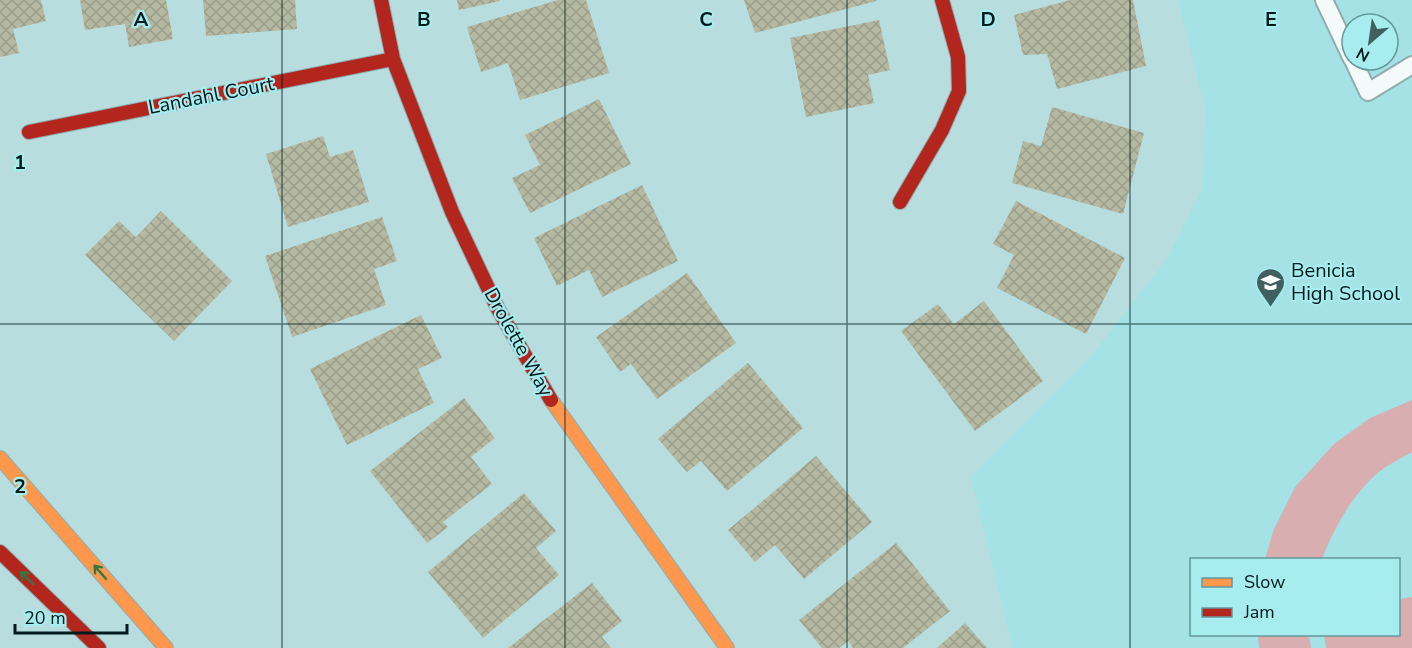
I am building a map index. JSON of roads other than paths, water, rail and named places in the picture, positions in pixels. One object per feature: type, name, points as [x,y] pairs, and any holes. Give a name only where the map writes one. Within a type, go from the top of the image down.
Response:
[{"type":"main road","name":"Drolette Way","points":[[381,0],[393,59],[452,212],[504,319],[558,413],[727,648]]},
{"type":"main road","points":[[900,202],[942,130],[959,91],[958,57],[942,0]]},
{"type":"main road","name":"Landahl Court","points":[[29,132],[393,59]]},
{"type":"main road","points":[[0,458],[166,648]]},
{"type":"main road","points":[[0,552],[99,648]]},
{"type":"lane","points":[[1324,0],[1340,34]]},
{"type":"lane","points":[[1358,72],[1368,92],[1412,65]]},
{"type":"place","name":"Benicia High School","points":[[1270,308]]}]
